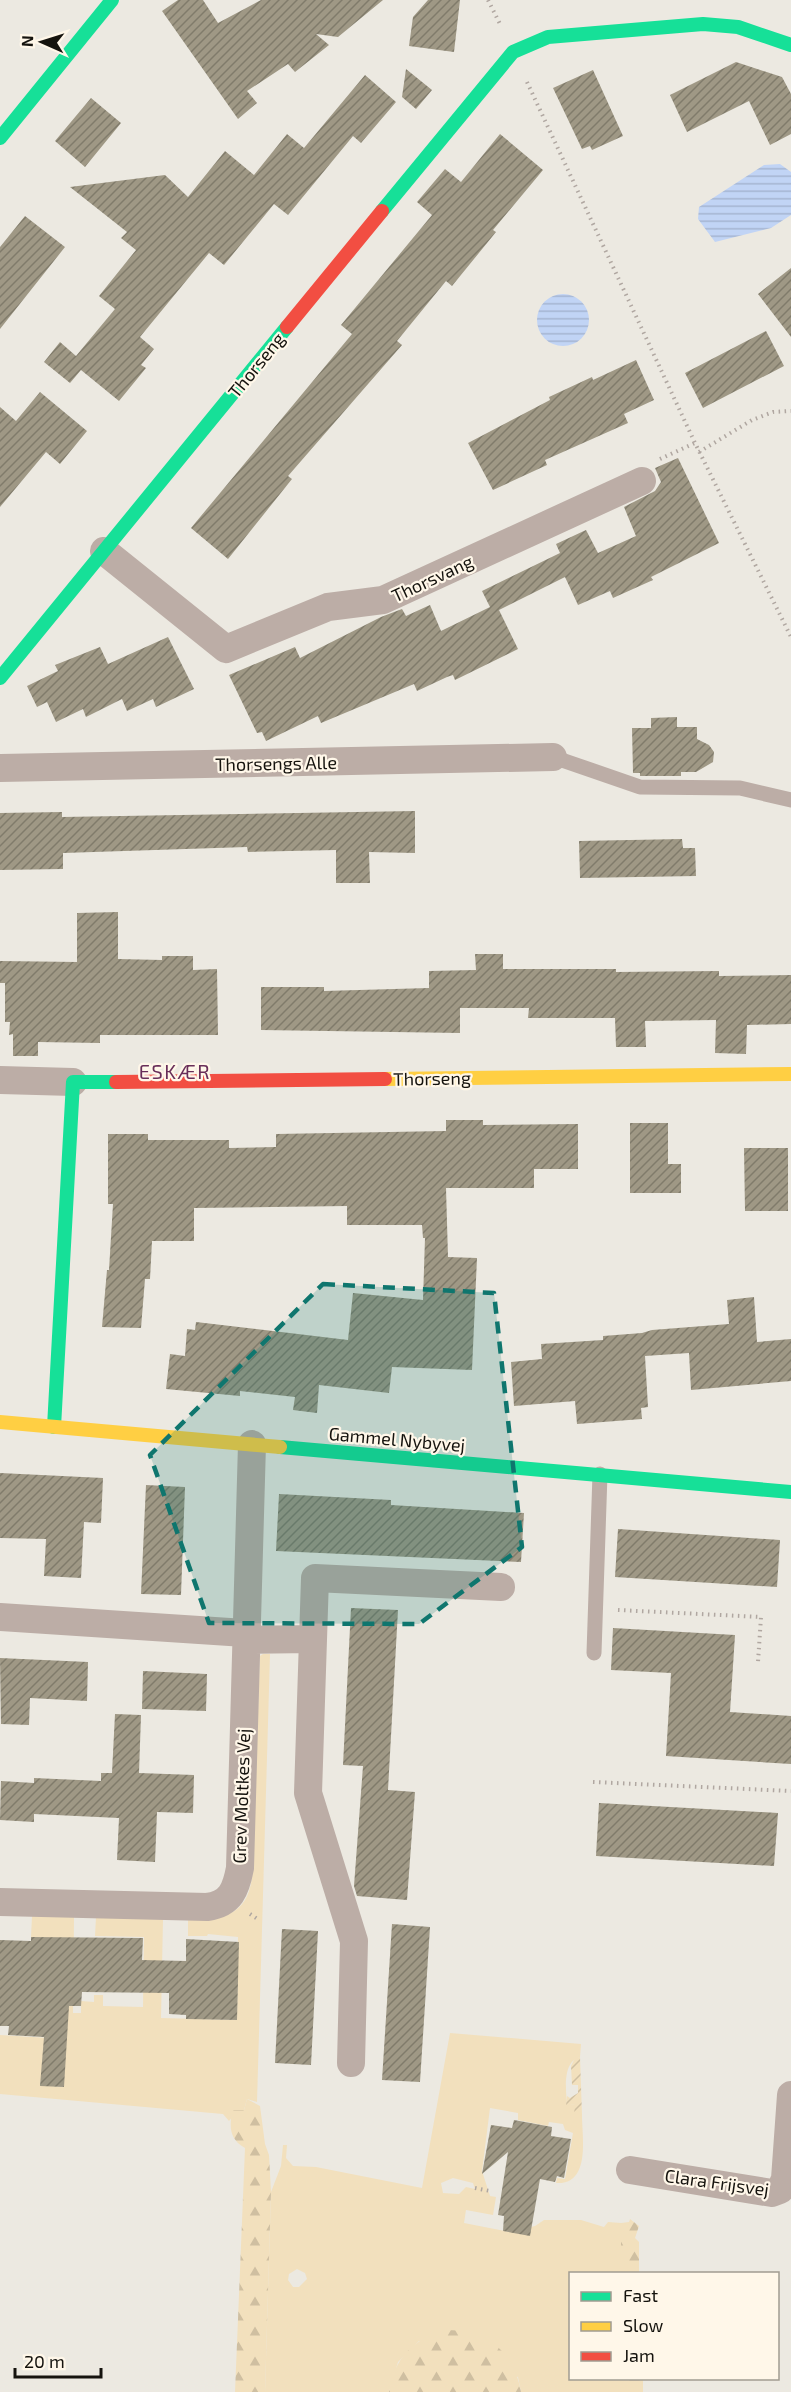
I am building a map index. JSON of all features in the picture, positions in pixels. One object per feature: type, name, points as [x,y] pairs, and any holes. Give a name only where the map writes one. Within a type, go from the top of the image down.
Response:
[{"type":"street","points":[[0,138],[112,0]]},
{"type":"street","name":"Thorseng","points":[[0,678],[513,52],[548,37],[703,24],[738,27],[771,36],[791,45]]},
{"type":"street","name":"Thorsvang","points":[[104,551],[226,649],[328,607],[383,600],[649,471]]},
{"type":"street","name":"Thorsengs Alle","points":[[0,768],[553,758]]},
{"type":"street","name":"Thorseng","points":[[0,1080],[73,1082],[791,1074]]},
{"type":"street","points":[[54,1427],[73,1082]]},
{"type":"street","name":"Gammel Nybyvej","points":[[0,1422],[791,1492]]},
{"type":"street","name":"Grev Moltkes Vej","points":[[0,1902],[207,1907],[229,1899],[237,1885],[240,1868],[252,1444]]},
{"type":"street","points":[[351,2063],[354,1941],[308,1793],[315,1578],[501,1587]]},
{"type":"street","points":[[0,1617],[312,1639]]},
{"type":"street","name":"Clara Frijsvej","points":[[630,2170],[772,2193],[780,2190],[785,2179],[791,2095]]},
{"type":"lane","points":[[553,758],[640,787],[740,788],[791,800]]},
{"type":"lane","points":[[594,1653],[600,1474]]},
{"type":"path","points":[[527,81],[597,226],[699,452],[791,637]]},
{"type":"path","points":[[699,452],[752,420],[773,412],[791,411]]},
{"type":"path","points":[[649,471],[695,443]]},
{"type":"path","points":[[596,1609],[761,1617],[758,1662]]},
{"type":"path","points":[[592,1782],[791,1791]]},
{"type":"path","points":[[475,2188],[490,2190]]},
{"type":"highlighted area","points":[[323,1284],[494,1293],[522,1547],[419,1624],[209,1623],[150,1455]]},
{"type":"green space","points":[[270,1654],[257,2102],[247,2099],[244,2110],[237,2111],[229,2121],[223,2114],[0,2094],[0,2035],[49,2038],[40,2085],[64,2087],[60,2006],[69,2006],[70,1987],[46,1938],[31,1937],[32,1916],[74,1917],[73,2013],[81,2013],[81,2001],[94,2002],[94,1995],[103,1995],[103,2006],[143,2007],[144,1937],[95,1936],[96,1917],[163,1919],[161,2018],[237,2020],[238,1937],[208,1934],[207,1936],[188,1936],[188,1920],[212,1918],[231,1913],[244,1901],[249,1891],[252,1878],[260,1656]]},
{"type":"green space","points":[[450,2033],[581,2044],[580,2057],[570,2064],[566,2077],[567,2105],[575,2104],[575,2113],[582,2115],[582,2158],[575,2176],[567,2182],[556,2183],[557,2178],[565,2179],[573,2133],[565,2130],[563,2124],[549,2122],[548,2126],[518,2120],[518,2113],[490,2108],[482,2171],[490,2196],[496,2197],[493,2215],[466,2210],[464,2223],[510,2232],[535,2226],[544,2220],[581,2220],[604,2227],[608,2222],[621,2223],[621,2272],[569,2272],[569,2380],[623,2380],[623,2392],[521,2392],[518,2377],[419,2341],[398,2362],[389,2392],[265,2392],[271,2192],[281,2166],[283,2145],[287,2145],[286,2158],[293,2166],[316,2167],[422,2188]],"holes":[[[453,2178],[473,2183],[475,2189],[466,2187],[459,2194],[443,2193],[441,2183]],[[297,2269],[305,2273],[307,2279],[299,2287],[293,2287],[288,2280],[289,2274]]]},
{"type":"green space","points":[[580,2057],[582,2115],[574,2115],[575,2104],[566,2106],[567,2096],[570,2098],[578,2093],[578,2085],[572,2085],[571,2066],[575,2058]]},
{"type":"green space","points":[[247,2099],[260,2106],[265,2144],[269,2155],[271,2192],[265,2392],[235,2392],[245,2148],[233,2136],[231,2121],[232,2110],[244,2110]]},
{"type":"green space","points":[[630,2219],[639,2226],[635,2238],[639,2242],[639,2272],[621,2272],[621,2223],[629,2222]]},
{"type":"green space","points":[[447,2330],[475,2334],[497,2346],[512,2365],[521,2392],[389,2392],[396,2369],[407,2351],[425,2338]]},
{"type":"green space","points":[[623,2380],[643,2380],[643,2392],[623,2392]]},
{"type":"water","points":[[780,164],[791,172],[791,215],[771,228],[715,242],[698,219],[699,207],[764,165]]},
{"type":"water","points":[[563,294],[573,296],[581,302],[587,310],[589,320],[587,330],[581,338],[573,344],[563,346],[553,344],[545,338],[539,330],[537,320],[539,310],[545,302],[553,296]]},
{"type":"building","points":[[178,0],[203,0],[218,23],[261,0],[383,0],[338,37],[316,34],[329,45],[295,72],[288,64],[247,91],[257,103],[238,119],[162,11]]},
{"type":"building","points":[[428,0],[460,0],[454,52],[409,46],[413,17]]},
{"type":"building","points":[[736,62],[782,77],[791,94],[791,134],[770,145],[749,101],[687,132],[670,95]]},
{"type":"building","points":[[406,69],[432,90],[416,109],[402,97]]},
{"type":"building","points":[[593,70],[623,136],[592,150],[590,146],[582,149],[553,88]]},
{"type":"building","points":[[365,75],[396,102],[361,143],[353,136],[288,215],[274,204],[224,265],[209,253],[140,337],[154,349],[141,365],[146,368],[119,401],[81,370],[70,383],[44,362],[60,342],[76,356],[115,309],[99,296],[136,250],[121,238],[127,232],[70,187],[165,175],[188,197],[225,151],[254,175],[287,134],[304,148]]},
{"type":"building","points":[[91,98],[121,123],[85,167],[55,141]]},
{"type":"building","points":[[500,134],[543,170],[493,230],[496,232],[452,286],[446,281],[397,341],[402,345],[288,476],[292,479],[228,559],[191,528],[352,334],[341,325],[432,215],[417,202],[445,169],[461,182]]},
{"type":"building","points":[[25,216],[65,247],[0,329],[0,247]]},
{"type":"building","points":[[791,268],[791,337],[758,294]]},
{"type":"building","points":[[766,331],[784,366],[703,408],[685,373]]},
{"type":"building","points":[[636,360],[654,400],[624,414],[628,423],[545,460],[547,465],[493,490],[468,443],[550,400],[549,397]]},
{"type":"building","points":[[40,392],[87,431],[60,464],[46,452],[0,507],[0,407],[16,421]]},
{"type":"building","points":[[678,458],[719,543],[651,577],[653,580],[613,598],[610,591],[578,605],[565,577],[499,610],[518,649],[455,680],[453,675],[417,691],[414,684],[321,723],[318,716],[266,741],[262,732],[257,733],[229,675],[295,647],[300,658],[381,617],[402,609],[406,616],[430,605],[441,631],[490,607],[482,591],[560,553],[556,544],[586,530],[598,553],[636,536],[624,507],[655,491],[661,482],[655,468]]},
{"type":"building","points":[[168,637],[194,689],[156,707],[153,699],[127,711],[122,699],[86,717],[83,709],[56,722],[47,702],[37,707],[27,686],[58,671],[55,665],[100,647],[108,664]]},
{"type":"building","points":[[677,717],[677,727],[697,727],[697,739],[709,745],[714,752],[713,762],[696,772],[681,772],[681,776],[640,776],[640,773],[633,773],[632,728],[651,728],[651,718]]},
{"type":"building","points":[[415,811],[415,853],[369,852],[370,883],[336,883],[336,850],[248,852],[247,847],[63,853],[63,869],[0,870],[0,813],[62,812],[62,817]]},
{"type":"building","points":[[682,839],[683,848],[695,848],[696,876],[580,878],[579,841]]},
{"type":"building","points":[[118,912],[118,959],[162,960],[162,956],[193,956],[193,970],[217,969],[218,1035],[100,1035],[100,1043],[38,1042],[38,1056],[13,1056],[13,1034],[9,1035],[10,1022],[5,1022],[5,983],[0,983],[0,961],[77,962],[77,913]]},
{"type":"building","points":[[475,954],[503,954],[503,969],[616,969],[616,972],[719,971],[719,976],[791,975],[791,1024],[747,1025],[746,1054],[715,1053],[716,1020],[645,1021],[646,1047],[616,1047],[615,1018],[528,1018],[529,1008],[460,1008],[460,1033],[261,1030],[261,987],[324,987],[324,991],[429,988],[429,971],[476,970]]},
{"type":"building","points":[[446,1120],[483,1120],[483,1125],[578,1124],[578,1169],[534,1169],[534,1188],[446,1188],[448,1257],[477,1258],[472,1370],[392,1367],[389,1393],[319,1385],[317,1413],[293,1410],[295,1397],[240,1391],[240,1396],[166,1389],[170,1354],[185,1356],[187,1329],[195,1330],[196,1322],[348,1340],[353,1293],[423,1300],[425,1238],[423,1238],[422,1225],[347,1225],[347,1206],[194,1208],[194,1241],[152,1241],[150,1279],[145,1279],[141,1328],[102,1327],[107,1270],[109,1270],[113,1204],[108,1204],[108,1134],[148,1134],[148,1140],[229,1140],[229,1148],[276,1147],[276,1134],[446,1131]]},
{"type":"building","points":[[630,1123],[668,1123],[668,1164],[681,1164],[681,1193],[630,1193]]},
{"type":"building","points":[[744,1148],[788,1148],[788,1211],[745,1211]]},
{"type":"building","points":[[754,1297],[757,1342],[791,1339],[791,1381],[691,1390],[689,1353],[645,1356],[648,1407],[641,1408],[642,1419],[577,1424],[575,1401],[514,1406],[511,1362],[542,1359],[541,1344],[603,1340],[603,1336],[729,1324],[727,1300]]},
{"type":"building","points":[[0,1473],[103,1478],[101,1523],[84,1522],[81,1578],[44,1576],[46,1539],[0,1538]]},
{"type":"building","points":[[146,1485],[185,1487],[181,1595],[141,1594]]},
{"type":"building","points":[[279,1494],[391,1500],[391,1505],[524,1513],[521,1562],[276,1551]]},
{"type":"building","points":[[618,1529],[780,1540],[777,1587],[615,1577]]},
{"type":"building","points":[[351,1608],[398,1610],[388,1790],[415,1792],[407,1900],[357,1896],[354,1886],[363,1766],[343,1765]]},
{"type":"building","points":[[613,1628],[735,1635],[730,1712],[791,1716],[791,1764],[666,1756],[671,1673],[611,1670]]},
{"type":"building","points":[[0,1658],[88,1662],[87,1701],[30,1698],[29,1725],[1,1724]]},
{"type":"building","points":[[143,1671],[207,1674],[206,1711],[142,1709]]},
{"type":"building","points":[[115,1714],[141,1715],[139,1773],[194,1775],[193,1813],[157,1812],[155,1862],[117,1860],[119,1818],[34,1814],[34,1822],[0,1820],[1,1781],[34,1783],[34,1778],[101,1781],[101,1773],[112,1773]]},
{"type":"building","points":[[599,1803],[778,1813],[774,1866],[596,1856]]},
{"type":"building","points":[[392,1924],[430,1927],[420,2082],[382,2080]]},
{"type":"building","points":[[282,1929],[318,1931],[311,2065],[275,2063]]},
{"type":"building","points":[[31,1937],[143,1938],[142,1960],[186,1961],[186,1939],[239,1942],[237,2020],[186,2019],[186,2015],[169,2014],[169,1993],[82,1992],[81,2006],[69,2006],[64,2087],[40,2086],[44,2037],[8,2035],[9,2026],[0,2026],[0,1940],[31,1941]]},
{"type":"building","points":[[514,2120],[552,2127],[551,2136],[571,2139],[564,2178],[557,2176],[555,2182],[540,2179],[530,2236],[503,2231],[504,2216],[498,2215],[508,2152],[482,2174],[491,2125],[512,2128]]},
{"type":"traffic: fast","points":[[0,138],[112,0]]},
{"type":"traffic: fast","points":[[382,211],[513,52],[548,37],[703,24],[738,27],[791,45]]},
{"type":"traffic: fast","points":[[0,678],[287,327]]},
{"type":"traffic: fast","points":[[54,1427],[73,1082],[116,1082]]},
{"type":"traffic: fast","points":[[280,1447],[791,1492]]},
{"type":"traffic: slow","points":[[385,1079],[791,1074]]},
{"type":"traffic: slow","points":[[0,1422],[280,1447]]},
{"type":"traffic: jam","points":[[287,327],[382,211]]},
{"type":"traffic: jam","points":[[116,1082],[385,1079]]},
{"type":"district","name":"ESKÆR","points":[[175,1071]]}]
